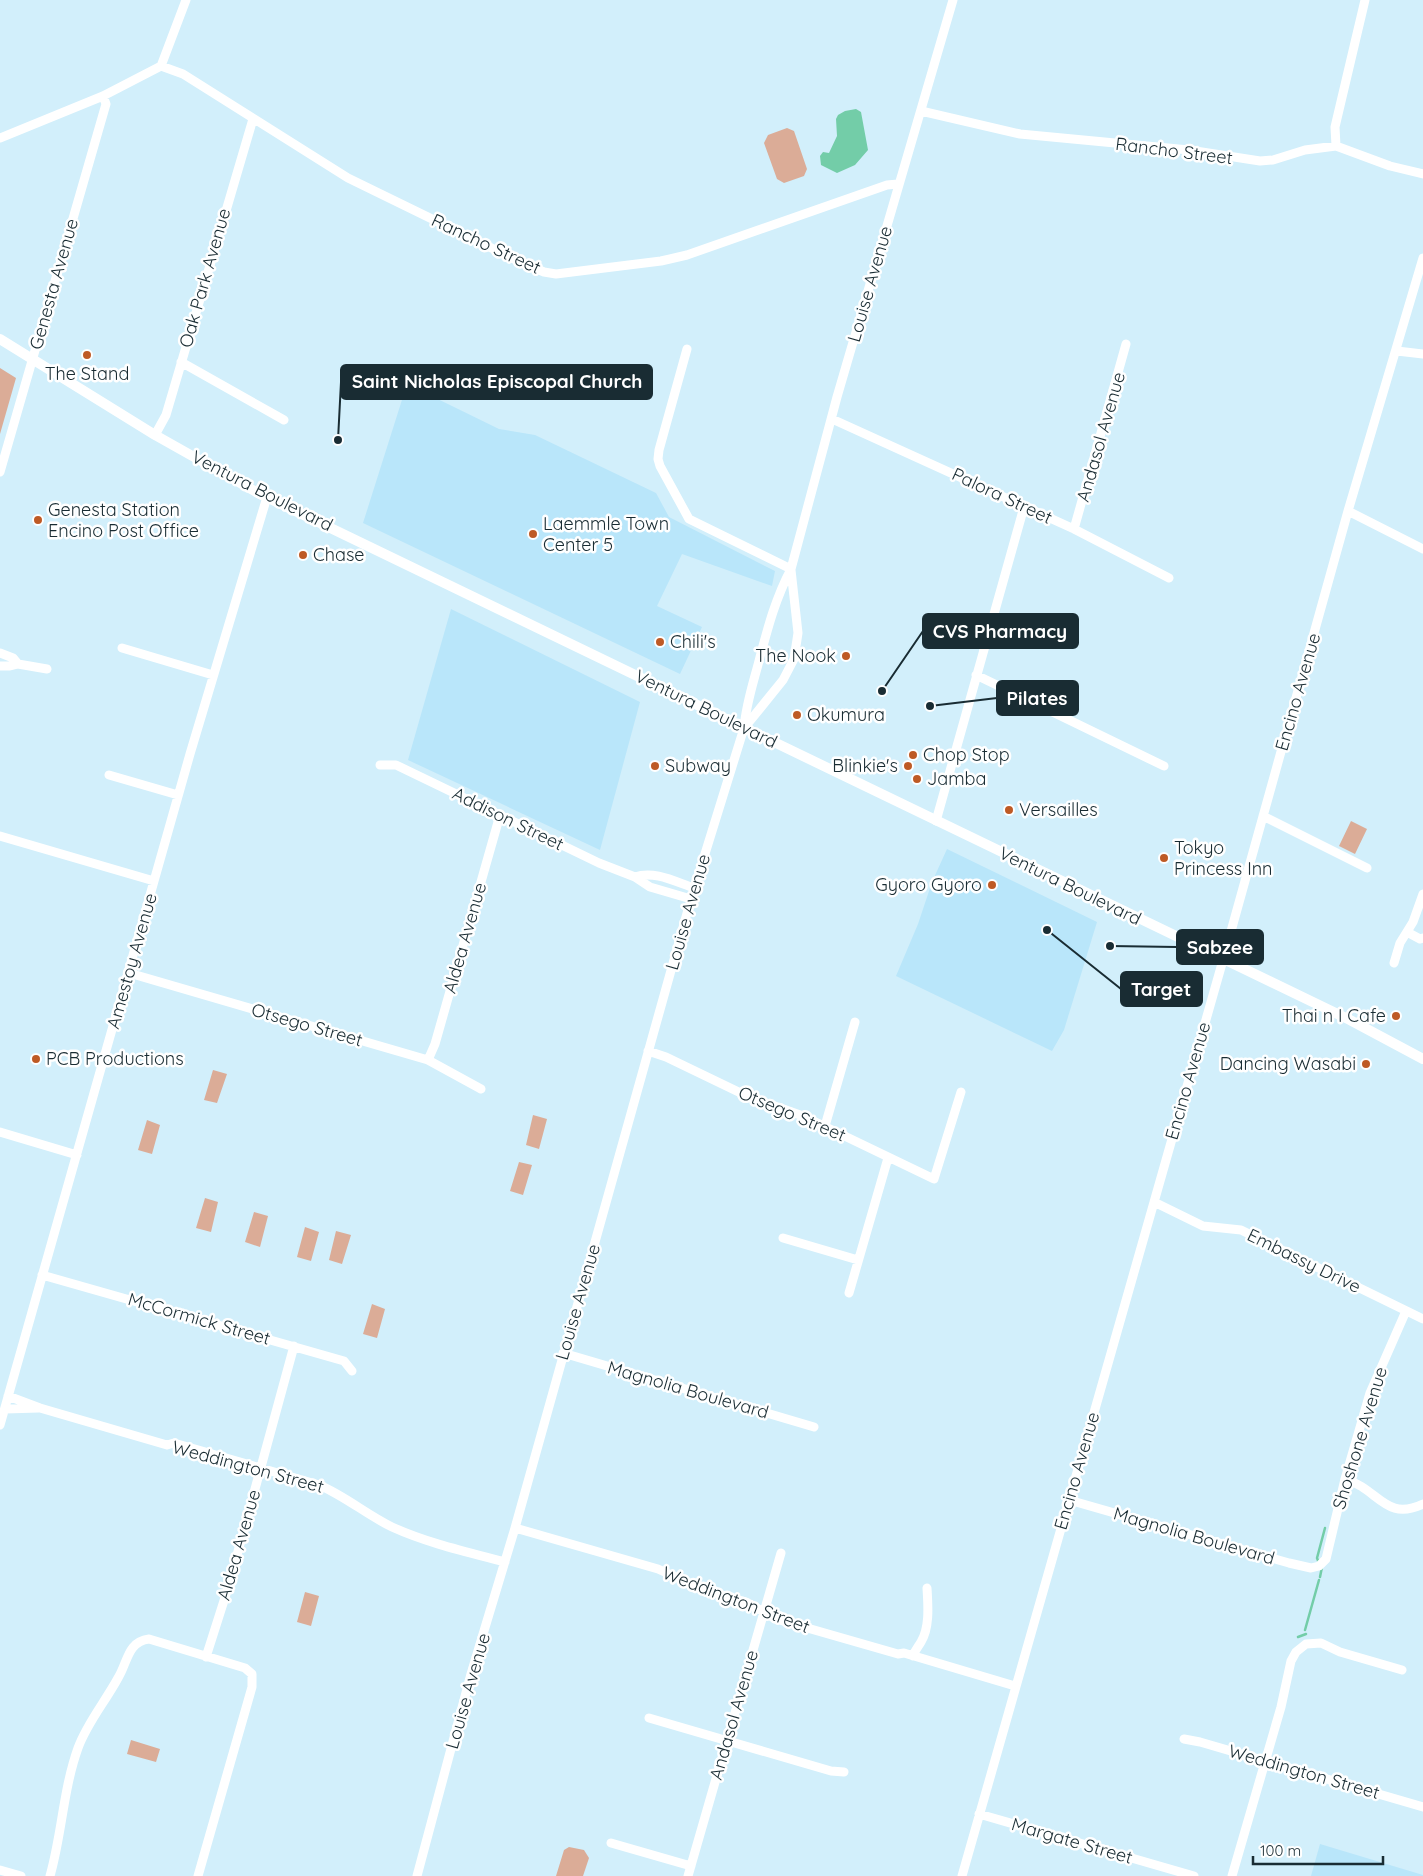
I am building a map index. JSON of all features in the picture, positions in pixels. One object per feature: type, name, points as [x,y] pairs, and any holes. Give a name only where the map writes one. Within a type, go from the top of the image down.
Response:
[{"type":"main road","name":"Ventura Boulevard","points":[[0,339],[155,435],[267,497],[1350,1020],[1423,1059]]},
{"type":"street","points":[[0,138],[103,96],[161,66],[186,0]]},
{"type":"street","name":"Louise Avenue","points":[[417,1876],[472,1670],[515,1528],[694,888],[744,728],[746,707],[764,641],[782,586],[791,569],[898,184],[953,0]]},
{"type":"street","points":[[1336,146],[1335,127],[1365,0]]},
{"type":"street","name":"Rancho Street","points":[[161,66],[182,74],[252,120],[348,178],[518,261],[544,272],[556,274],[617,267],[687,255],[887,185],[898,184]]},
{"type":"street","name":"Genesta Avenue","points":[[0,472],[106,104],[103,96]]},
{"type":"street","name":"Rancho Street","points":[[921,111],[1020,134],[1189,150],[1260,161],[1273,160],[1305,150],[1336,146],[1390,166],[1423,174]]},
{"type":"street","name":"Oak Park Avenue","points":[[155,435],[166,415],[252,120]]},
{"type":"street","name":"Encino Avenue","points":[[962,1876],[1223,960],[1348,511],[1397,351],[1423,258]]},
{"type":"street","name":"Andasol Avenue","points":[[1074,529],[1126,344]]},
{"type":"street","points":[[687,349],[658,459],[676,492],[684,513],[689,519],[791,569]]},
{"type":"street","points":[[1397,351],[1423,354]]},
{"type":"street","points":[[181,362],[284,420]]},
{"type":"street","name":"Palora Street","points":[[832,419],[1074,529],[1170,578]]},
{"type":"street","name":"Amestoy Avenue","points":[[0,1425],[178,795],[267,497]]},
{"type":"street","points":[[936,821],[1024,507]]},
{"type":"street","points":[[1348,511],[1423,549]]},
{"type":"street","name":"Louise Avenue","points":[[744,728],[783,680],[794,659],[798,633],[791,569]]},
{"type":"street","points":[[122,648],[213,675]]},
{"type":"street","points":[[0,653],[13,658],[18,664]]},
{"type":"street","points":[[0,666],[18,664],[47,669]]},
{"type":"street","points":[[976,675],[1164,766]]},
{"type":"street","name":"Addison Street","points":[[380,765],[396,765],[599,863],[635,877],[650,887],[691,899]]},
{"type":"street","points":[[109,775],[178,795]]},
{"type":"street","name":"Aldea Avenue","points":[[428,1060],[435,1044],[500,815]]},
{"type":"street","points":[[1263,816],[1367,868]]},
{"type":"street","points":[[0,836],[154,881]]},
{"type":"street","name":"Addison Street","points":[[635,877],[642,874],[656,875],[694,888]]},
{"type":"street","points":[[1394,964],[1400,943],[1407,932],[1423,894]]},
{"type":"street","points":[[1407,932],[1420,940],[1423,938]]},
{"type":"street","name":"Otsego Street","points":[[128,973],[428,1060],[481,1088]]},
{"type":"street","points":[[825,1126],[855,1022]]},
{"type":"street","name":"Otsego Street","points":[[648,1051],[666,1057],[750,1097],[792,1111],[934,1179],[961,1092]]},
{"type":"street","points":[[0,1132],[77,1155]]},
{"type":"street","points":[[849,1294],[888,1158]]},
{"type":"street","name":"Embassy Drive","points":[[1154,1202],[1203,1226],[1241,1230],[1423,1319]]},
{"type":"street","points":[[783,1238],[858,1260]]},
{"type":"street","name":"McCormick Street","points":[[42,1275],[344,1361],[352,1371]]},
{"type":"street","name":"Shoshone Avenue","points":[[1319,1566],[1328,1553],[1345,1479],[1372,1387],[1406,1311]]},
{"type":"street","name":"Aldea Avenue","points":[[206,1657],[228,1588],[294,1346]]},
{"type":"street","name":"Magnolia Boulevard","points":[[563,1353],[814,1427]]},
{"type":"street","name":"Weddington Street","points":[[8,1396],[40,1408],[167,1445],[174,1443],[335,1491],[389,1525],[409,1534],[505,1562]]},
{"type":"street","name":"Weddington Street","points":[[5,1409],[40,1408]]},
{"type":"street","points":[[1345,1479],[1359,1483],[1388,1506],[1399,1510],[1411,1509],[1423,1504]]},
{"type":"street","name":"Magnolia Boulevard","points":[[1069,1500],[1289,1563],[1311,1568],[1319,1566]]},
{"type":"street","name":"Weddington Street","points":[[515,1528],[658,1569],[702,1589],[746,1602],[776,1619],[888,1651],[918,1657],[1015,1686]]},
{"type":"street","name":"Andasol Avenue","points":[[688,1876],[781,1553]]},
{"type":"street","points":[[918,1657],[928,1614],[927,1588]]},
{"type":"street","points":[[50,1876],[69,1775],[79,1746],[91,1722],[122,1672],[129,1651],[141,1640],[158,1641],[245,1668],[252,1674],[252,1687],[198,1876]]},
{"type":"street","points":[[1232,1876],[1288,1682],[1291,1661],[1303,1645],[1311,1642],[1321,1643],[1340,1652],[1402,1670]]},
{"type":"street","points":[[650,1718],[831,1771],[844,1772]]},
{"type":"street","name":"Weddington Street","points":[[1184,1739],[1423,1807]]},
{"type":"street","name":"Margate Street","points":[[979,1814],[1194,1876]]},
{"type":"street","points":[[611,1843],[691,1866]]},
{"type":"street","points":[[0,1870],[20,1876]]},
{"type":"shaded area","points":[[856,109],[861,112],[868,150],[855,165],[837,173],[821,165],[820,156],[823,152],[829,153],[837,136],[836,119],[838,115],[845,111]]},
{"type":"shaded area","points":[[787,128],[794,131],[807,169],[804,176],[784,183],[777,179],[764,143],[768,135]]},
{"type":"shaded area","points":[[0,368],[16,378],[0,434]]},
{"type":"shaded area","points":[[407,384],[499,429],[535,435],[656,493],[669,517],[775,571],[772,586],[682,554],[657,606],[702,627],[680,674],[363,523]]},
{"type":"shaded area","points":[[451,609],[640,702],[600,850],[408,760]]},
{"type":"shaded area","points":[[1351,821],[1367,829],[1355,854],[1339,846]]},
{"type":"shaded area","points":[[947,849],[1097,922],[1064,1030],[1052,1051],[896,976],[918,924],[932,882]]},
{"type":"shaded area","points":[[213,1070],[227,1074],[217,1103],[204,1100]]},
{"type":"shaded area","points":[[533,1115],[547,1119],[539,1149],[526,1145]]},
{"type":"shaded area","points":[[147,1120],[160,1125],[152,1154],[138,1150]]},
{"type":"shaded area","points":[[519,1162],[532,1165],[523,1195],[510,1191]]},
{"type":"shaded area","points":[[205,1198],[218,1202],[211,1232],[196,1228]]},
{"type":"shaded area","points":[[254,1212],[268,1216],[260,1247],[245,1242]]},
{"type":"shaded area","points":[[305,1227],[319,1232],[311,1261],[297,1257]]},
{"type":"shaded area","points":[[336,1231],[351,1235],[342,1264],[329,1260]]},
{"type":"shaded area","points":[[372,1304],[385,1309],[377,1338],[363,1334]]},
{"type":"shaded area","points":[[305,1592],[319,1596],[311,1626],[297,1622]]},
{"type":"shaded area","points":[[131,1740],[160,1749],[156,1762],[127,1754]]},
{"type":"shaded area","points":[[1320,1844],[1423,1875],[1423,1876],[1311,1876]]},
{"type":"shaded area","points":[[569,1847],[584,1850],[589,1858],[583,1876],[556,1876],[564,1850]]},
{"type":"waterway","points":[[1319,1563],[1317,1558],[1325,1528]]},
{"type":"waterway","points":[[1320,1577],[1322,1567]]},
{"type":"waterway","points":[[1305,1630],[1319,1580]]},
{"type":"waterway","points":[[1298,1637],[1306,1634]]},
{"type":"place","name":"The Stand","points":[[87,355]]},
{"type":"place","name":"Saint Nicholas Episcopal Church","points":[[338,440]]},
{"type":"place","name":"Genesta Station Encino Post Office","points":[[38,520]]},
{"type":"place","name":"Laemmle Town Center 5","points":[[533,534]]},
{"type":"place","name":"Chase","points":[[303,555]]},
{"type":"place","name":"Chili's","points":[[660,642]]},
{"type":"place","name":"The Nook","points":[[846,656]]},
{"type":"place","name":"CVS Pharmacy","points":[[882,691]]},
{"type":"place","name":"Pilates","points":[[930,706]]},
{"type":"place","name":"Okumura","points":[[797,715]]},
{"type":"place","name":"Chop Stop","points":[[913,755]]},
{"type":"place","name":"Subway","points":[[655,766]]},
{"type":"place","name":"Blinkie's","points":[[908,766]]},
{"type":"place","name":"Jamba","points":[[917,779]]},
{"type":"place","name":"Versailles","points":[[1009,810]]},
{"type":"place","name":"Tokyo Princess Inn","points":[[1164,858]]},
{"type":"place","name":"Gyoro Gyoro","points":[[992,885]]},
{"type":"place","name":"Target","points":[[1047,930]]},
{"type":"place","name":"Sabzee","points":[[1110,946]]},
{"type":"place","name":"Thai n I Cafe","points":[[1396,1016]]},
{"type":"place","name":"PCB Productions","points":[[36,1059]]},
{"type":"place","name":"Dancing Wasabi","points":[[1366,1064]]}]
